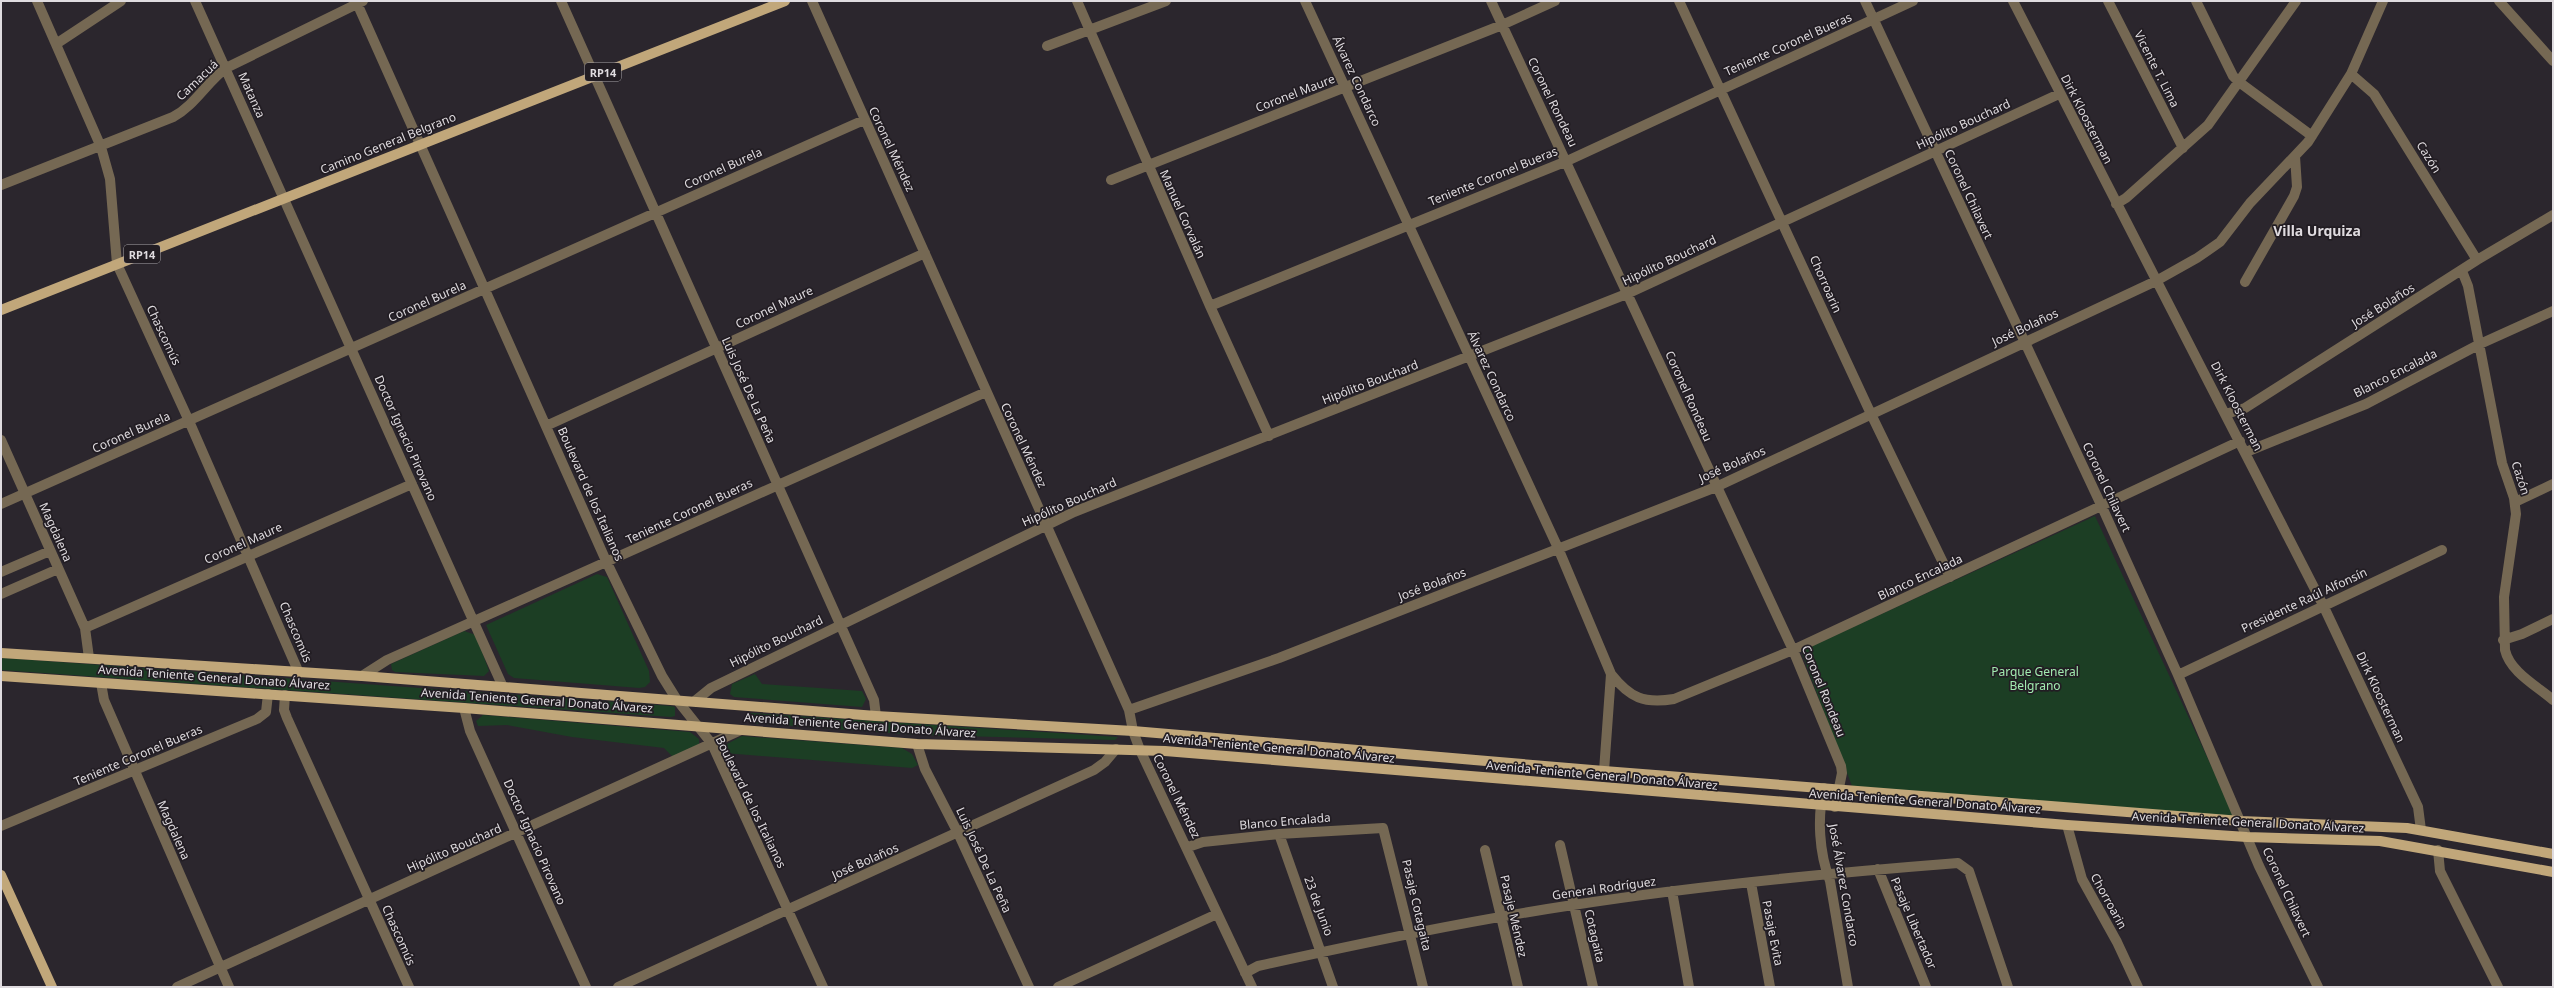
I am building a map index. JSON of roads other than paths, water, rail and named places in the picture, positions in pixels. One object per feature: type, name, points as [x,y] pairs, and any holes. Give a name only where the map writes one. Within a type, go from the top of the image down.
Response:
[{"type":"main road","name":"Camino General Belgrano","points":[[1,310],[785,1]]},
{"type":"main road","name":"Avenida Teniente General Donato Álvarez","points":[[1,653],[362,676],[876,716],[1133,731],[1604,771],[2241,821],[2421,830],[2553,854]]},
{"type":"main road","name":"Avenida Teniente General Donato Álvarez","points":[[1,676],[464,708],[917,744],[1140,750],[2067,825],[2247,837],[2380,841],[2438,850],[2553,872]]},
{"type":"main road","points":[[1,875],[52,987]]},
{"type":"street","name":"Chascomús","points":[[37,1],[101,147],[110,179],[117,264],[189,421],[299,673]]},
{"type":"street","points":[[56,44],[121,1]]},
{"type":"street","name":"Matanza","points":[[195,1],[284,199]]},
{"type":"street","name":"Luis José De La Peña","points":[[561,1],[841,624],[874,700],[876,716]]},
{"type":"street","name":"Coronel Méndez","points":[[812,1],[864,120],[925,252],[986,392],[1130,710],[1133,731],[1140,750],[1188,847],[1217,914],[1252,987]]},
{"type":"street","name":"Manuel Corvalán","points":[[1077,1],[1210,306],[1269,436]]},
{"type":"street","points":[[1047,46],[1166,1]]},
{"type":"street","name":"Álvarez Condarco","points":[[1305,1],[1558,548],[1611,674],[1604,771]]},
{"type":"street","name":"Coronel Rondeau","points":[[1491,1],[1629,293],[1716,486],[1793,650],[1841,766],[1839,790],[1835,807]]},
{"type":"street","name":"Coronel Maure","points":[[1111,180],[1502,25],[1555,1]]},
{"type":"street","name":"Chorroarin","points":[[1679,1],[1719,90],[1783,222],[1871,414],[1950,577]]},
{"type":"street","name":"Coronel Chilavert","points":[[1865,1],[2102,507],[2178,675],[2259,866],[2318,987]]},
{"type":"street","name":"Teniente Coronel Bueras","points":[[1210,306],[1567,161],[1913,1]]},
{"type":"street","name":"Dirk Kloosterman","points":[[2013,1],[2059,94],[2246,452],[2323,605],[2418,807],[2421,830]]},
{"type":"street","name":"Vicente T. Lima","points":[[2108,1],[2182,148]]},
{"type":"street","points":[[2197,1],[2239,82],[2312,136]]},
{"type":"street","points":[[2116,204],[2126,198],[2208,125],[2296,1]]},
{"type":"street","name":"José Bolaños","points":[[1130,710],[1280,658],[1716,486],[2156,281],[2197,258],[2220,242],[2250,203],[2312,136],[2352,74],[2383,1]]},
{"type":"street","points":[[2499,1],[2553,61]]},
{"type":"street","name":"Camacuá","points":[[1,185],[101,147],[183,111],[226,68],[358,2]]},
{"type":"street","name":"Boulevard de los Italianos","points":[[358,2],[607,563],[662,676],[677,700],[712,744],[823,987]]},
{"type":"street","name":"Cazón","points":[[2352,74],[2374,94],[2478,260]]},
{"type":"street","name":"Hipólito Bouchard","points":[[695,701],[705,691],[1074,512],[1629,293],[2059,94]]},
{"type":"street","name":"Coronel Burela","points":[[1,504],[864,120]]},
{"type":"street","points":[[2245,282],[2294,196],[2297,187],[2295,156]]},
{"type":"street","name":"Doctor Ignacio Pirovano","points":[[284,199],[503,687]]},
{"type":"street","name":"José Bolaños","points":[[2226,414],[2245,408],[2478,260],[2553,215]]},
{"type":"street","name":"Coronel Maure","points":[[546,426],[925,252]]},
{"type":"street","name":"Cazón","points":[[2462,271],[2468,286],[2502,462],[2515,502],[2516,514],[2504,597],[2504,640],[2507,659],[2553,700]]},
{"type":"street","name":"Blanco Encalada","points":[[2246,452],[2366,404],[2480,344],[2553,311]]},
{"type":"street","name":"Teniente Coronel Bueras","points":[[362,676],[387,660],[607,563],[777,484],[986,392]]},
{"type":"street","name":"Magdalena","points":[[1,440],[85,628],[89,658]]},
{"type":"street","name":"Blanco Encalada","points":[[1611,674],[1632,694],[1644,700],[1659,702],[1674,699],[1793,650],[2102,507],[2240,441]]},
{"type":"street","name":"Coronel Maure","points":[[85,628],[412,484]]},
{"type":"street","points":[[2515,502],[2553,484]]},
{"type":"street","name":"Presidente Raúl Alfonsín","points":[[2178,675],[2323,605],[2442,550]]},
{"type":"street","points":[[1,572],[50,551]]},
{"type":"street","points":[[1,594],[58,569]]},
{"type":"street","points":[[2504,640],[2522,634],[2553,618]]},
{"type":"street","name":"Magdalena","points":[[101,683],[104,700],[229,987]]},
{"type":"street","points":[[268,694],[266,712],[284,711]]},
{"type":"street","name":"Chascomús","points":[[285,695],[284,711],[408,987]]},
{"type":"street","name":"Doctor Ignacio Pirovano","points":[[464,708],[470,731],[518,833],[586,987]]},
{"type":"street","name":"Teniente Coronel Bueras","points":[[1,826],[257,719],[266,712]]},
{"type":"street","name":"Hipólito Bouchard","points":[[177,987],[369,901],[741,730]]},
{"type":"street","name":"Luis José De La Peña","points":[[917,744],[925,768],[958,833],[1029,987]]},
{"type":"street","name":"José Bolaños","points":[[618,987],[1094,770],[1105,762],[1116,749]]},
{"type":"street","name":"José Álvarez Condarco","points":[[1824,788],[1820,806],[1827,874],[1848,987]]},
{"type":"street","name":"Chorroarin","points":[[2067,825],[2080,874],[2117,942],[2138,987]]},
{"type":"street","name":"Blanco Encalada","points":[[1188,847],[1203,842],[1280,834],[1380,826],[1385,829]]},
{"type":"street","name":"Pasaje Cotagaita","points":[[1385,829],[1423,987]]},
{"type":"street","name":"23 de Junio","points":[[1280,834],[1333,987]]},
{"type":"street","name":"Cotagaita","points":[[1560,845],[1593,987]]},
{"type":"street","name":"Pasaje Méndez","points":[[1485,850],[1518,987]]},
{"type":"street","points":[[2438,850],[2440,871],[2498,987]]},
{"type":"street","name":"General Rodríguez","points":[[1245,973],[1258,966],[1410,933],[1574,905],[1672,891],[1827,874],[1958,862],[1969,871],[2008,987]]},
{"type":"street","name":"Pasaje Libertador","points":[[1878,869],[1926,987]]},
{"type":"street","name":"Pasaje Evita","points":[[1750,883],[1770,987]]},
{"type":"street","points":[[1672,891],[1689,987]]},
{"type":"street","points":[[1058,987],[1217,914]]},
{"type":"district","name":"Villa Urquiza","points":[[2317,230]]},
{"type":"park label","name":"Parque General Belgrano","points":[[2035,678]]}]
